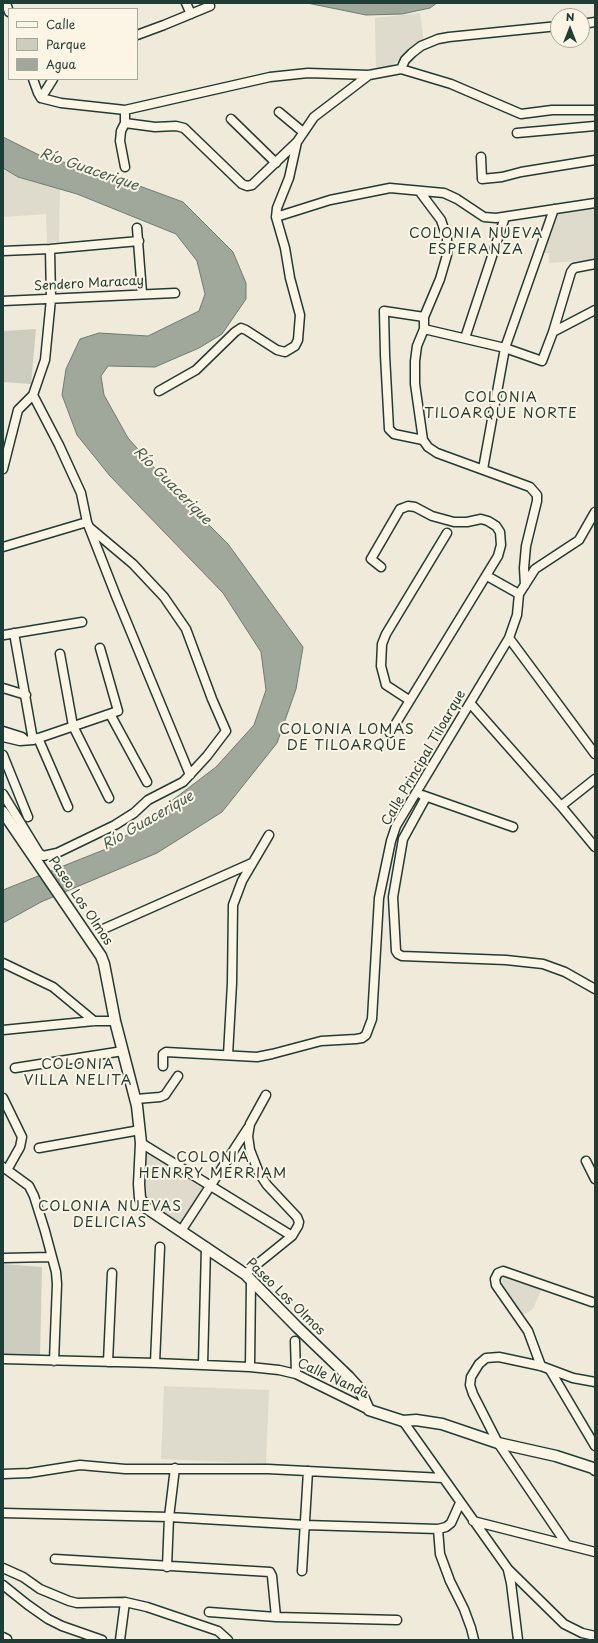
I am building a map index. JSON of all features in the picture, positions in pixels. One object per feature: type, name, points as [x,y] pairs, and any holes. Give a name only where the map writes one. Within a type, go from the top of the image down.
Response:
[{"type":"street","points":[[186,3],[190,14]]},
{"type":"street","points":[[138,35],[210,6]]},
{"type":"street","points":[[401,69],[412,53],[421,46],[438,39],[550,27]]},
{"type":"street","points":[[33,80],[41,98],[61,103],[125,110],[282,76],[308,73],[369,75],[401,69],[451,84],[521,114],[552,110],[595,110]]},
{"type":"street","points":[[125,123],[155,127],[176,126],[184,128],[242,184],[247,186],[252,185],[297,142],[314,117],[369,75]]},
{"type":"street","points":[[41,98],[52,80]]},
{"type":"street","points":[[125,110],[125,123],[121,131],[120,141],[125,167]]},
{"type":"street","points":[[279,112],[303,132]]},
{"type":"street","points":[[231,119],[276,163]]},
{"type":"street","points":[[517,133],[595,126]]},
{"type":"street","points":[[158,391],[196,370],[234,332],[241,328],[277,350],[285,352],[295,346],[298,340],[300,315],[290,278],[285,248],[276,217],[277,208],[288,178],[297,142]]},
{"type":"street","points":[[481,157],[482,179],[502,177],[521,172],[595,160]]},
{"type":"street","points":[[276,217],[330,200],[390,188],[420,192],[444,193],[457,199],[484,217],[505,217],[595,203]]},
{"type":"street","points":[[420,192],[441,220],[447,238],[447,255],[440,279],[424,317],[424,329],[418,346],[414,372],[423,440],[428,447],[437,453],[530,487],[537,495],[537,501],[526,546],[524,568],[525,585]]},
{"type":"street","points":[[483,469],[505,348],[554,209]]},
{"type":"street","points":[[465,338],[505,217]]},
{"type":"street","points":[[137,228],[142,293]]},
{"type":"street","points":[[3,251],[50,249],[139,241]]},
{"type":"street","points":[[3,469],[18,410],[33,395],[45,360],[51,298],[50,249]]},
{"type":"street","points":[[424,329],[505,348],[542,361],[553,332],[570,272],[574,268],[595,264]]},
{"type":"street","name":"Sendero Maracay","points":[[3,301],[142,293],[175,293]]},
{"type":"street","points":[[553,332],[595,310]]},
{"type":"street","points":[[423,440],[394,434],[390,429],[385,355],[384,311],[424,317]]},
{"type":"street","points":[[33,395],[59,444],[81,493],[88,524],[190,775]]},
{"type":"street","points":[[381,566],[371,559],[400,509],[408,506],[432,516],[454,522],[467,522],[481,519],[496,526],[500,532],[501,545],[498,556],[390,733]]},
{"type":"street","points":[[487,576],[519,594],[535,569],[579,540],[595,512]]},
{"type":"street","points":[[3,547],[88,524]]},
{"type":"street","points":[[3,794],[39,853],[43,856],[49,856],[115,825],[134,813],[148,800],[183,782],[226,731],[212,699],[186,629],[164,597],[138,570],[88,524]]},
{"type":"street","points":[[410,700],[386,685],[381,666],[382,644],[386,634],[447,533]]},
{"type":"street","name":"Calle Principal Tiloarque","points":[[163,1066],[163,1054],[166,1052],[256,1056],[272,1054],[322,1041],[356,1039],[362,1038],[366,1035],[372,1019],[379,898],[385,865],[396,826],[509,638],[517,615],[519,594]]},
{"type":"street","points":[[4,635],[82,622]]},
{"type":"street","points":[[14,633],[26,695],[32,739],[68,807]]},
{"type":"street","points":[[509,638],[595,754]]},
{"type":"street","points":[[3,737],[16,740],[32,739],[118,711],[100,648]]},
{"type":"street","points":[[60,654],[73,726],[109,798]]},
{"type":"street","points":[[3,688],[26,695]]},
{"type":"street","points":[[470,703],[561,806],[595,847]]},
{"type":"street","points":[[110,714],[146,782]]},
{"type":"street","points":[[3,731],[32,739]]},
{"type":"street","points":[[3,754],[28,817]]},
{"type":"street","points":[[561,806],[595,779]]},
{"type":"street","points":[[416,792],[513,827]]},
{"type":"street","points":[[426,796],[403,839],[393,898],[396,951],[398,954],[402,956],[506,960],[543,964],[565,972],[595,989]]},
{"type":"street","name":"Paseo Los Olmos","points":[[3,812],[95,946],[104,964],[115,1021],[136,1099],[141,1143],[139,1184],[141,1200],[145,1207],[206,1247],[248,1277],[349,1377],[359,1388],[369,1410]]},
{"type":"street","points":[[228,1055],[232,983],[233,905],[242,881],[269,835]]},
{"type":"street","points":[[101,930],[252,863]]},
{"type":"street","points":[[3,963],[53,988],[94,1021]]},
{"type":"street","points":[[3,1030],[94,1021],[115,1021]]},
{"type":"street","points":[[15,1068],[123,1051]]},
{"type":"street","points":[[136,1099],[160,1097],[164,1095],[178,1076]]},
{"type":"street","points":[[181,1231],[250,1124],[266,1095]]},
{"type":"street","points":[[3,1098],[22,1136],[20,1147],[5,1169],[29,1186],[34,1196],[46,1231],[58,1284],[54,1361]]},
{"type":"street","points":[[250,1124],[248,1136],[250,1150],[259,1173],[280,1200],[297,1217],[299,1222],[292,1236],[248,1277],[250,1366]]},
{"type":"street","points":[[39,1148],[140,1130]]},
{"type":"street","points":[[141,1143],[292,1236]]},
{"type":"street","points":[[586,1162],[595,1179]]},
{"type":"street","points":[[155,1363],[160,1247]]},
{"type":"street","points":[[203,1365],[206,1247]]},
{"type":"street","points":[[3,1258],[52,1257]]},
{"type":"street","points":[[541,1366],[528,1331],[496,1285],[495,1279],[498,1273],[503,1271],[592,1302]]},
{"type":"street","points":[[108,1362],[112,1273]]},
{"type":"street","points":[[295,1342],[296,1374]]},
{"type":"street","points":[[567,1545],[498,1442],[473,1394],[470,1385],[471,1377],[479,1364],[486,1358],[499,1357],[541,1366],[573,1378],[595,1382]]},
{"type":"street","name":"Calle Nanda","points":[[3,1359],[250,1366],[279,1370],[296,1374],[369,1410],[403,1421],[416,1420],[442,1424],[498,1442],[556,1456],[595,1470]]},
{"type":"street","points":[[550,1370],[561,1386],[595,1446]]},
{"type":"street","points":[[403,1421],[460,1503],[508,1568],[564,1624],[582,1633],[595,1636]]},
{"type":"street","points":[[3,1474],[29,1473],[53,1468],[80,1465],[125,1469],[175,1468],[308,1471],[443,1478]]},
{"type":"street","points":[[167,1567],[169,1517],[175,1468]]},
{"type":"street","points":[[302,1571],[308,1471]]},
{"type":"street","points":[[3,1513],[169,1517],[304,1525],[438,1529],[446,1527],[451,1523],[460,1503]]},
{"type":"street","points":[[473,1521],[595,1552]]},
{"type":"street","points":[[438,1529],[440,1554],[450,1581],[472,1628],[474,1640]]},
{"type":"street","points":[[55,1559],[167,1567],[270,1572],[272,1576],[276,1617]]},
{"type":"street","points":[[3,1568],[23,1577],[40,1589],[69,1601],[125,1602],[147,1607],[218,1631],[228,1640]]},
{"type":"street","points":[[508,1568],[518,1640]]},
{"type":"street","points":[[3,1585],[28,1606],[48,1619],[62,1626],[102,1640]]},
{"type":"street","points":[[120,1640],[125,1602]]},
{"type":"street","points":[[209,1612],[276,1617],[397,1620]]},
{"type":"shaded area","points":[[420,13],[424,43],[389,67],[376,69],[375,18]]},
{"type":"shaded area","points":[[3,168],[18,177],[60,189],[59,242],[47,243],[46,214],[3,217]]},
{"type":"shaded area","points":[[595,208],[595,260],[549,263],[549,253],[538,253],[554,211]]},
{"type":"shaded area","points":[[144,1148],[206,1186],[180,1227],[147,1204],[143,1195]]},
{"type":"shaded area","points":[[502,1274],[542,1288],[533,1309],[520,1317],[498,1281]]},
{"type":"shaded area","points":[[164,1386],[269,1390],[266,1464],[161,1459]]},
{"type":"green space","points":[[36,329],[31,384],[3,382],[4,331]]},
{"type":"green space","points":[[3,1264],[42,1267],[40,1357],[3,1356]]},
{"type":"water","points":[[307,3],[437,3],[430,8],[402,14],[366,15]]},
{"type":"water","name":"Río Guacerique","points":[[3,137],[41,156],[107,174],[183,202],[233,252],[246,283],[246,299],[222,334],[199,348],[155,367],[108,366],[101,376],[104,395],[128,438],[175,491],[228,544],[303,647],[296,689],[277,743],[222,812],[157,853],[41,902],[3,923],[3,890],[111,847],[216,767],[254,725],[266,690],[261,652],[223,593],[110,476],[77,435],[62,395],[66,369],[80,339],[99,333],[148,336],[199,311],[205,294],[197,261],[176,234],[77,194],[18,177],[3,168]]},
{"type":"district","name":"COLONIA NUEVA ESPERANZA","points":[[476,242]]},
{"type":"district","name":"COLONIA TILOARQUE NORTE","points":[[501,406]]},
{"type":"district","name":"COLONIA LOMAS DE TILOARQUE","points":[[347,738]]},
{"type":"district","name":"COLONIA VILLA NELITA","points":[[78,1074]]},
{"type":"district","name":"COLONIA HENRRY MERRIAM","points":[[213,1166]]},
{"type":"district","name":"COLONIA NUEVAS DELICIAS","points":[[110,1216]]}]
